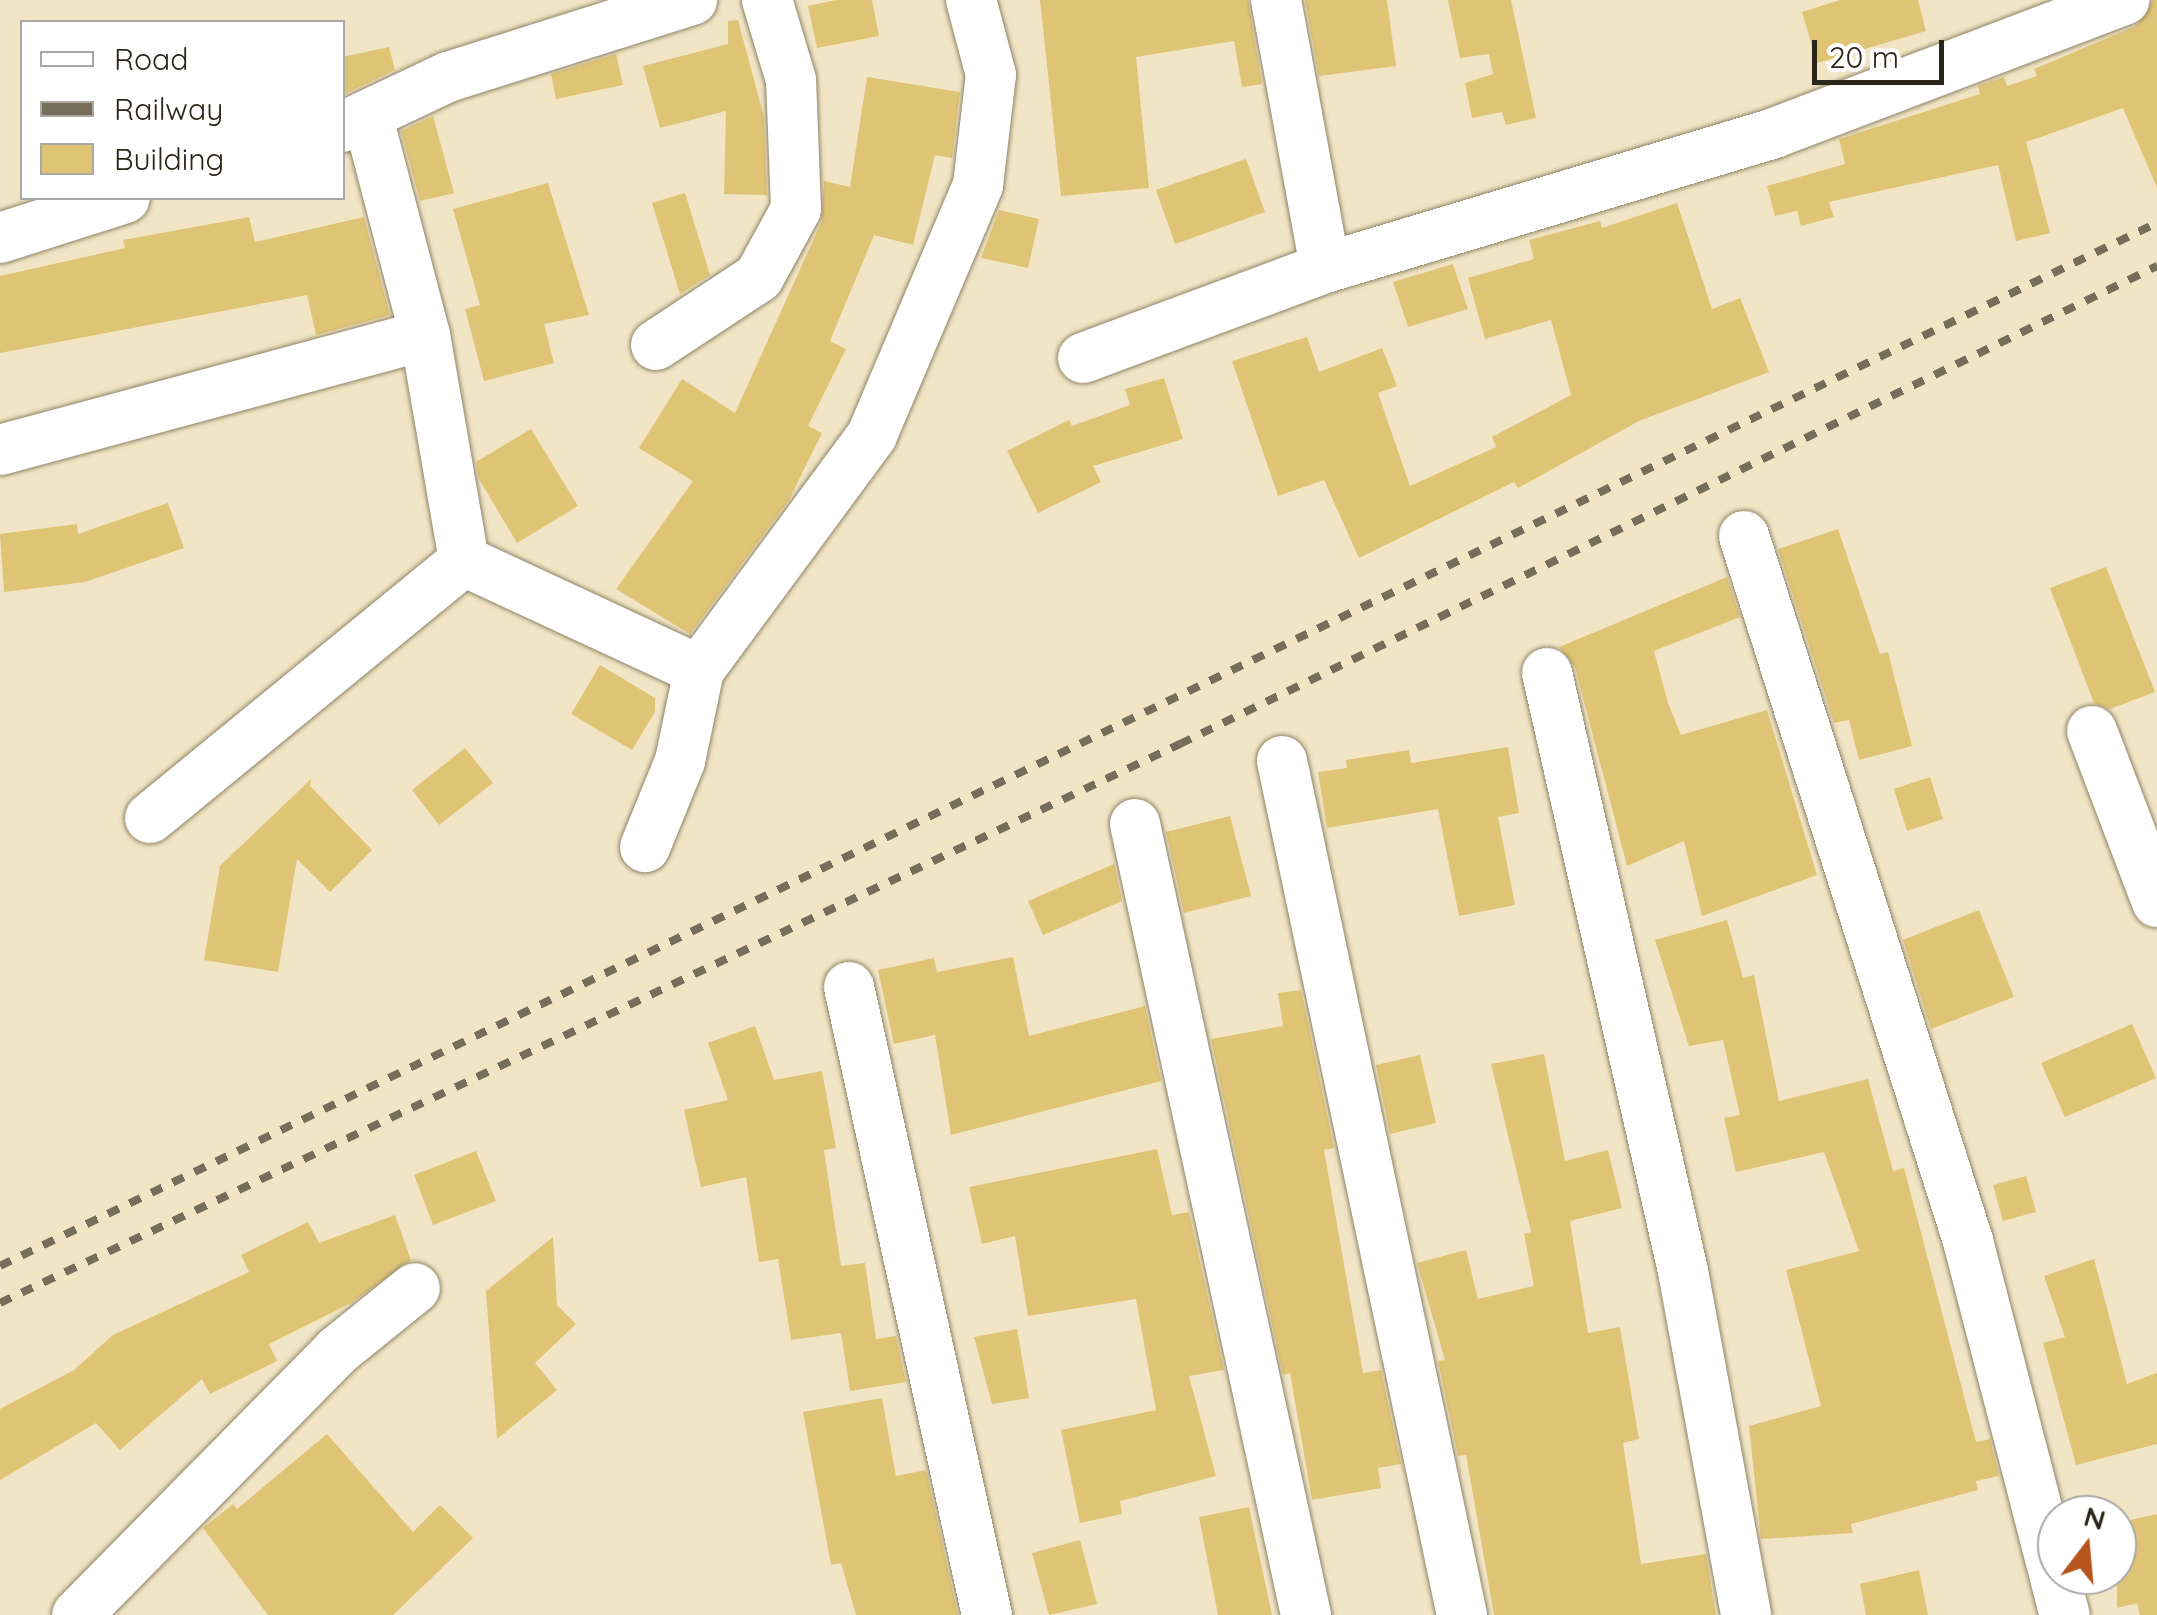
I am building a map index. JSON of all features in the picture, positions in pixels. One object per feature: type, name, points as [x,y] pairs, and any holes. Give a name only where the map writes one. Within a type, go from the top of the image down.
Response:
[{"type":"street","points":[[464,561],[425,335],[355,122],[448,77],[692,0]]},
{"type":"street","points":[[656,345],[760,277],[796,209],[792,80],[767,0]]},
{"type":"street","points":[[644,847],[680,761],[699,670],[872,435],[978,186],[991,75],[971,0]]},
{"type":"street","points":[[1276,0],[1325,268]]},
{"type":"street","points":[[1083,358],[1325,268],[1774,132],[2125,0]]},
{"type":"street","points":[[0,238],[118,200]]},
{"type":"street","points":[[0,450],[425,335]]},
{"type":"street","points":[[1744,536],[1968,1241],[2065,1615]]},
{"type":"street","points":[[464,561],[699,670]]},
{"type":"street","points":[[150,818],[464,561]]},
{"type":"street","points":[[1547,673],[1683,1271],[1746,1615]]},
{"type":"street","points":[[2092,731],[2157,902]]},
{"type":"street","points":[[1282,761],[1459,1615]]},
{"type":"street","points":[[1135,824],[1306,1615]]},
{"type":"street","points":[[849,987],[987,1615]]},
{"type":"street","points":[[91,1611],[337,1351],[415,1288]]},
{"type":"building","points":[[836,0],[872,0],[879,36],[817,48],[808,6]]},
{"type":"building","points":[[1040,0],[1248,0],[1262,84],[1242,87],[1234,41],[1136,57],[1149,188],[1061,196]]},
{"type":"building","points":[[1305,0],[1387,0],[1396,66],[1319,76]]},
{"type":"building","points":[[1448,0],[1511,0],[1536,118],[1506,125],[1502,112],[1472,118],[1465,83],[1493,74],[1489,54],[1460,58]]},
{"type":"building","points":[[1840,0],[1918,0],[1926,31],[1817,63],[1802,12]]},
{"type":"building","points":[[2153,0],[2157,0],[2157,188],[2123,108],[2026,142],[2050,233],[2016,241],[1998,165],[1829,202],[1834,217],[1801,226],[1797,211],[1775,216],[1767,186],[1845,164],[1839,139],[1980,94],[1978,86],[2004,77],[2007,86],[2037,76],[2034,69],[2136,26]]},
{"type":"building","points":[[738,20],[764,117],[767,195],[724,194],[726,111],[660,128],[643,66],[728,44],[728,21]]},
{"type":"building","points":[[389,47],[395,70],[345,94],[345,56]]},
{"type":"building","points":[[616,54],[623,85],[556,99],[551,74]]},
{"type":"building","points":[[867,77],[960,92],[952,158],[935,155],[913,245],[874,235],[830,341],[846,349],[808,426],[822,433],[789,500],[690,634],[616,589],[693,481],[639,448],[682,379],[735,413],[821,223],[824,181],[850,187]]},
{"type":"building","points":[[433,116],[454,193],[420,201],[401,131]]},
{"type":"building","points":[[1246,159],[1265,212],[1175,244],[1156,190]]},
{"type":"building","points":[[548,183],[589,315],[544,324],[554,363],[484,381],[465,309],[480,305],[453,209]]},
{"type":"building","points":[[685,193],[710,275],[680,294],[652,203]]},
{"type":"building","points":[[1677,203],[1712,309],[1740,298],[1769,372],[1639,421],[1518,488],[1514,482],[1359,558],[1324,480],[1278,496],[1232,361],[1307,337],[1319,372],[1382,348],[1397,386],[1378,393],[1410,486],[1496,447],[1492,437],[1571,395],[1551,320],[1485,339],[1468,278],[1534,259],[1529,240],[1600,221],[1602,228]]},
{"type":"building","points":[[999,210],[1039,219],[1028,268],[981,258]]},
{"type":"building","points":[[249,217],[255,242],[364,217],[390,315],[316,335],[307,295],[0,353],[0,276],[125,248],[123,240]]},
{"type":"building","points":[[1453,264],[1468,309],[1408,327],[1393,282]]},
{"type":"building","points":[[1164,378],[1183,439],[1093,466],[1101,482],[1038,513],[1007,451],[1069,420],[1072,426],[1130,405],[1125,389]]},
{"type":"building","points":[[531,429],[578,506],[517,543],[479,479],[476,462]]},
{"type":"building","points":[[168,503],[184,548],[85,582],[4,592],[0,534],[77,524],[78,534]]},
{"type":"building","points":[[1838,529],[1880,654],[1888,652],[1912,746],[1859,760],[1849,720],[1834,723],[1778,549]]},
{"type":"building","points":[[2106,567],[2155,692],[2110,709],[2094,703],[2050,588]]},
{"type":"building","points":[[1727,577],[1740,617],[1654,651],[1668,703],[1681,735],[1767,710],[1817,875],[1702,916],[1684,841],[1627,866],[1575,667],[1559,647]]},
{"type":"building","points":[[600,665],[655,698],[655,712],[632,750],[571,714]]},
{"type":"building","points":[[1508,747],[1519,813],[1498,817],[1515,905],[1459,916],[1438,809],[1327,828],[1318,772],[1347,768],[1346,760],[1409,750],[1411,763]]},
{"type":"building","points":[[465,748],[493,783],[439,825],[412,790]]},
{"type":"building","points":[[1930,777],[1943,819],[1907,831],[1894,789]]},
{"type":"building","points":[[311,779],[310,786],[372,850],[330,892],[297,859],[278,972],[204,960],[220,866]]},
{"type":"building","points":[[1230,816],[1251,896],[1184,913],[1166,832]]},
{"type":"building","points":[[1114,864],[1122,901],[1043,935],[1028,901]]},
{"type":"building","points":[[1979,910],[2014,997],[1931,1029],[1903,940]]},
{"type":"building","points":[[1727,920],[1743,978],[1754,975],[1779,1101],[1868,1079],[1893,1171],[1904,1168],[1976,1442],[1990,1439],[1999,1476],[1976,1481],[1978,1490],[1851,1524],[1853,1533],[1761,1539],[1749,1426],[1821,1406],[1786,1270],[1859,1251],[1824,1152],[1736,1172],[1724,1118],[1740,1115],[1723,1040],[1689,1046],[1655,940]]},
{"type":"building","points":[[1013,957],[1029,1036],[1145,1006],[1161,1081],[951,1135],[935,1035],[894,1044],[878,970],[934,958],[937,972]]},
{"type":"building","points":[[1301,990],[1334,1148],[1324,1150],[1363,1373],[1381,1370],[1401,1464],[1378,1468],[1381,1488],[1312,1500],[1290,1373],[1283,1375],[1211,1039],[1283,1026],[1278,993]]},
{"type":"building","points":[[2132,1024],[2156,1078],[2065,1117],[2041,1063]]},
{"type":"building","points":[[755,1026],[774,1080],[822,1071],[836,1148],[824,1150],[841,1266],[865,1263],[876,1339],[896,1336],[906,1382],[850,1391],[841,1333],[791,1340],[778,1259],[759,1262],[746,1177],[701,1187],[684,1110],[728,1100],[708,1043]]},
{"type":"building","points":[[1544,1054],[1565,1161],[1608,1150],[1622,1208],[1570,1221],[1588,1333],[1620,1327],[1639,1439],[1623,1443],[1641,1564],[1706,1554],[1716,1615],[1494,1615],[1466,1455],[1458,1456],[1438,1361],[1445,1360],[1417,1263],[1466,1250],[1478,1299],[1534,1286],[1524,1234],[1531,1232],[1491,1064]]},
{"type":"building","points":[[1420,1055],[1436,1123],[1390,1134],[1376,1065]]},
{"type":"building","points":[[1157,1149],[1172,1215],[1189,1212],[1224,1370],[1189,1376],[1216,1476],[1120,1501],[1122,1514],[1080,1523],[1061,1430],[1156,1410],[1136,1299],[1028,1316],[1015,1236],[982,1244],[969,1187]]},
{"type":"building","points":[[476,1151],[496,1201],[433,1225],[414,1175]]},
{"type":"building","points":[[2026,1176],[2036,1212],[2003,1221],[1993,1185]]},
{"type":"building","points":[[395,1215],[411,1260],[351,1303],[269,1344],[277,1361],[210,1394],[202,1379],[120,1450],[96,1423],[0,1480],[0,1409],[74,1370],[113,1335],[249,1272],[241,1255],[308,1222],[319,1243]]},
{"type":"building","points":[[553,1237],[557,1305],[576,1324],[535,1363],[557,1390],[497,1439],[486,1291]]},
{"type":"building","points":[[2094,1259],[2127,1384],[2157,1373],[2157,1444],[2076,1465],[2043,1343],[2065,1337],[2044,1276]]},
{"type":"building","points":[[1017,1329],[1029,1398],[992,1404],[974,1337]]},
{"type":"building","points":[[882,1398],[896,1476],[926,1470],[958,1615],[856,1615],[841,1563],[831,1565],[803,1412]]},
{"type":"building","points":[[327,1434],[413,1532],[440,1505],[473,1538],[393,1615],[268,1615],[203,1528],[233,1504],[237,1509]]},
{"type":"building","points":[[1249,1507],[1272,1615],[1218,1615],[1199,1517]]},
{"type":"building","points":[[2157,1514],[2157,1615],[2140,1615],[2137,1603],[2117,1608],[2117,1595],[2137,1595],[2137,1518]]},
{"type":"building","points":[[1080,1540],[1097,1604],[1049,1615],[1032,1553]]},
{"type":"building","points":[[1919,1570],[1928,1615],[1866,1615],[1860,1584]]},
{"type":"railway","points":[[0,1266],[2157,223]]},
{"type":"railway","points":[[0,1303],[1180,744],[2157,266]]}]
